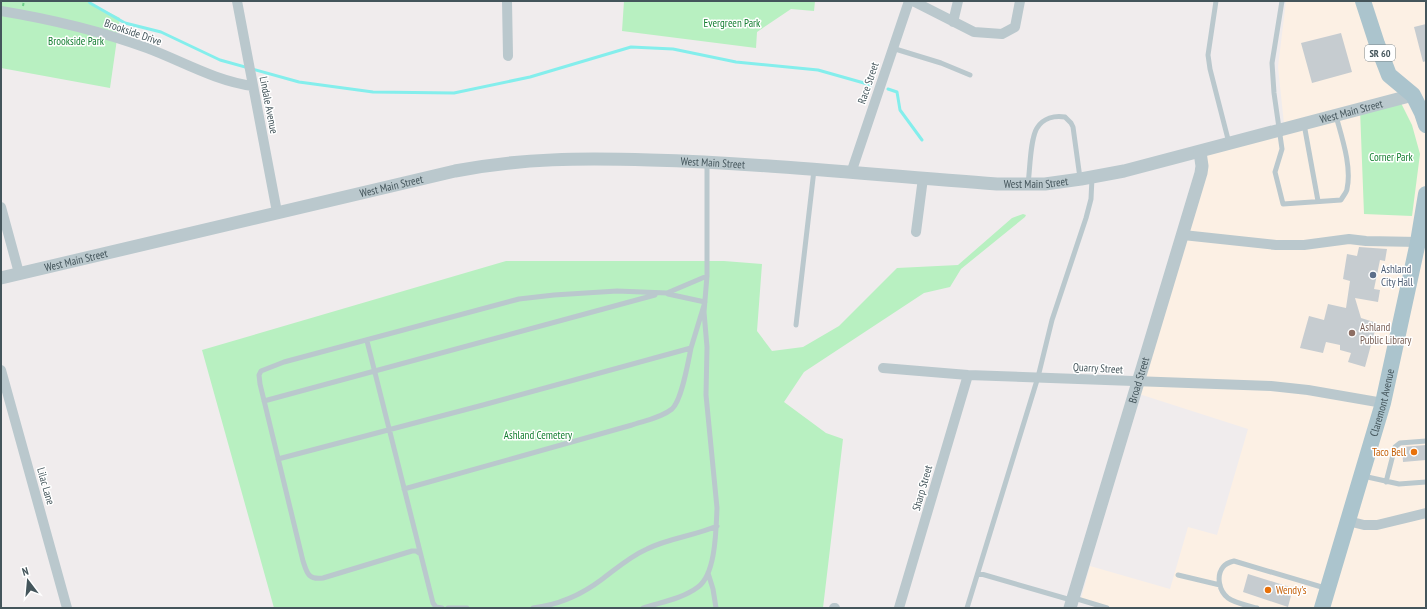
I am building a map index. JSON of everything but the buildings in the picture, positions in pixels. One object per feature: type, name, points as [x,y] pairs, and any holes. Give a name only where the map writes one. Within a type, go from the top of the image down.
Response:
[{"type":"main road","name":"SR 60","points":[[1363,1],[1389,75],[1420,93]]},
{"type":"main road","points":[[1420,93],[1422,113],[1426,125]]},
{"type":"main road","name":"Claremont Avenue","points":[[1322,608],[1383,403],[1422,242],[1426,194]]},
{"type":"street","name":"Lindale Avenue","points":[[237,1],[277,212]]},
{"type":"street","points":[[507,1],[508,56]]},
{"type":"street","name":"Race Street","points":[[851,173],[909,1]]},
{"type":"street","points":[[913,1],[974,32],[1002,34],[1015,27],[1020,1]]},
{"type":"street","points":[[953,22],[958,1]]},
{"type":"street","name":"Brookside Drive","points":[[1,11],[122,39],[231,82],[252,83]]},
{"type":"street","name":"West Main Street","points":[[1,278],[455,171],[512,162],[596,159],[707,161],[997,184],[1028,185],[1086,178],[1124,171],[1420,93]]},
{"type":"street","name":"Broad Street","points":[[1072,602],[1201,173],[1202,166],[1200,152]]},
{"type":"street","points":[[916,232],[923,178]]},
{"type":"street","points":[[1,207],[19,273]]},
{"type":"street","points":[[1183,235],[1276,245],[1304,245],[1349,239],[1366,242],[1422,242]]},
{"type":"street","name":"Quarry Street","points":[[883,368],[968,375],[1272,386],[1308,390],[1383,403]]},
{"type":"street","name":"Lilac Lane","points":[[1,370],[68,608]]},
{"type":"street","name":"Sharp Street","points":[[899,608],[968,375]]},
{"type":"street","points":[[1348,521],[1364,525],[1377,526],[1426,513]]},
{"type":"lane","points":[[1216,1],[1208,55],[1210,70],[1230,144]]},
{"type":"lane","points":[[1282,1],[1272,63],[1274,93],[1282,149],[1275,172],[1283,204],[1341,200],[1348,190],[1348,167],[1335,115]]},
{"type":"lane","points":[[892,48],[941,63],[970,74]]},
{"type":"lane","points":[[968,608],[1038,377],[1052,320],[1091,199],[1073,127],[1071,122],[1065,117],[1055,117],[1046,120],[1037,128],[1031,153],[1028,185]]},
{"type":"lane","points":[[1304,123],[1318,201]]},
{"type":"lane","points":[[643,608],[676,598],[699,587],[711,567],[716,526],[716,492],[706,395],[704,302],[707,276],[707,161]]},
{"type":"lane","points":[[796,325],[814,170]]},
{"type":"lane","points":[[264,401],[667,293],[707,276]]},
{"type":"lane","points":[[419,553],[412,551],[323,578],[317,579],[310,577],[303,561],[264,401],[259,378],[261,371],[284,362],[530,297],[617,291],[660,294]]},
{"type":"lane","points":[[667,293],[704,302]]},
{"type":"lane","points":[[404,489],[632,425],[673,408],[679,397],[704,302]]},
{"type":"lane","points":[[367,340],[433,607],[442,608]]},
{"type":"lane","points":[[278,459],[691,348]]},
{"type":"lane","points":[[1386,482],[1395,447],[1400,443],[1426,441]]},
{"type":"lane","points":[[1362,476],[1399,484],[1426,482]]},
{"type":"lane","points":[[533,608],[554,604],[573,597],[601,580],[623,562],[658,544],[698,533],[716,526]]},
{"type":"lane","points":[[1257,608],[1228,599],[1223,593],[1220,585],[1219,579],[1222,567],[1234,561],[1328,589]]},
{"type":"lane","points":[[708,573],[713,589],[716,608]]},
{"type":"lane","points":[[978,573],[1072,602],[1106,608]]},
{"type":"lane","points":[[1178,575],[1220,585]]},
{"type":"lane","points":[[448,608],[468,608]]},
{"type":"shaded area","points":[[1286,1],[1426,1],[1426,608],[1111,608],[1081,599],[1090,566],[1170,589],[1188,527],[1217,535],[1248,429],[1136,393],[1206,145],[1284,124],[1278,67]]},
{"type":"green space","name":"Brookside Park","points":[[1,1],[86,1],[120,18],[110,88],[1,68]]},
{"type":"green space","name":"Evergreen Park","points":[[624,1],[815,1],[814,11],[791,9],[757,32],[756,48],[622,31]]},
{"type":"green space","name":"Corner Park","points":[[1399,99],[1412,125],[1420,154],[1412,216],[1364,214],[1360,109]]},
{"type":"green space","name":"Ashland Cemetery","points":[[1023,214],[1026,215],[1025,217],[961,269],[950,287],[924,293],[804,372],[784,402],[826,433],[843,439],[823,608],[274,608],[202,350],[506,261],[724,261],[762,264],[757,331],[772,351],[803,347],[839,326],[897,268],[958,265],[1012,218]]},
{"type":"waterway","points":[[89,1],[125,23],[161,32],[220,60],[299,82],[373,92],[454,93],[530,77],[631,47],[673,49],[736,62],[818,70],[871,85]]},
{"type":"waterway","points":[[888,89],[897,92],[900,110],[922,140]]},
{"type":"place","name":"Ashland City Hall","points":[[1373,275]]},
{"type":"place","name":"Ashland Public Library","points":[[1352,333]]},
{"type":"place","name":"Taco Bell","points":[[1414,452]]},
{"type":"place","name":"Wendy's","points":[[1268,590]]}]
